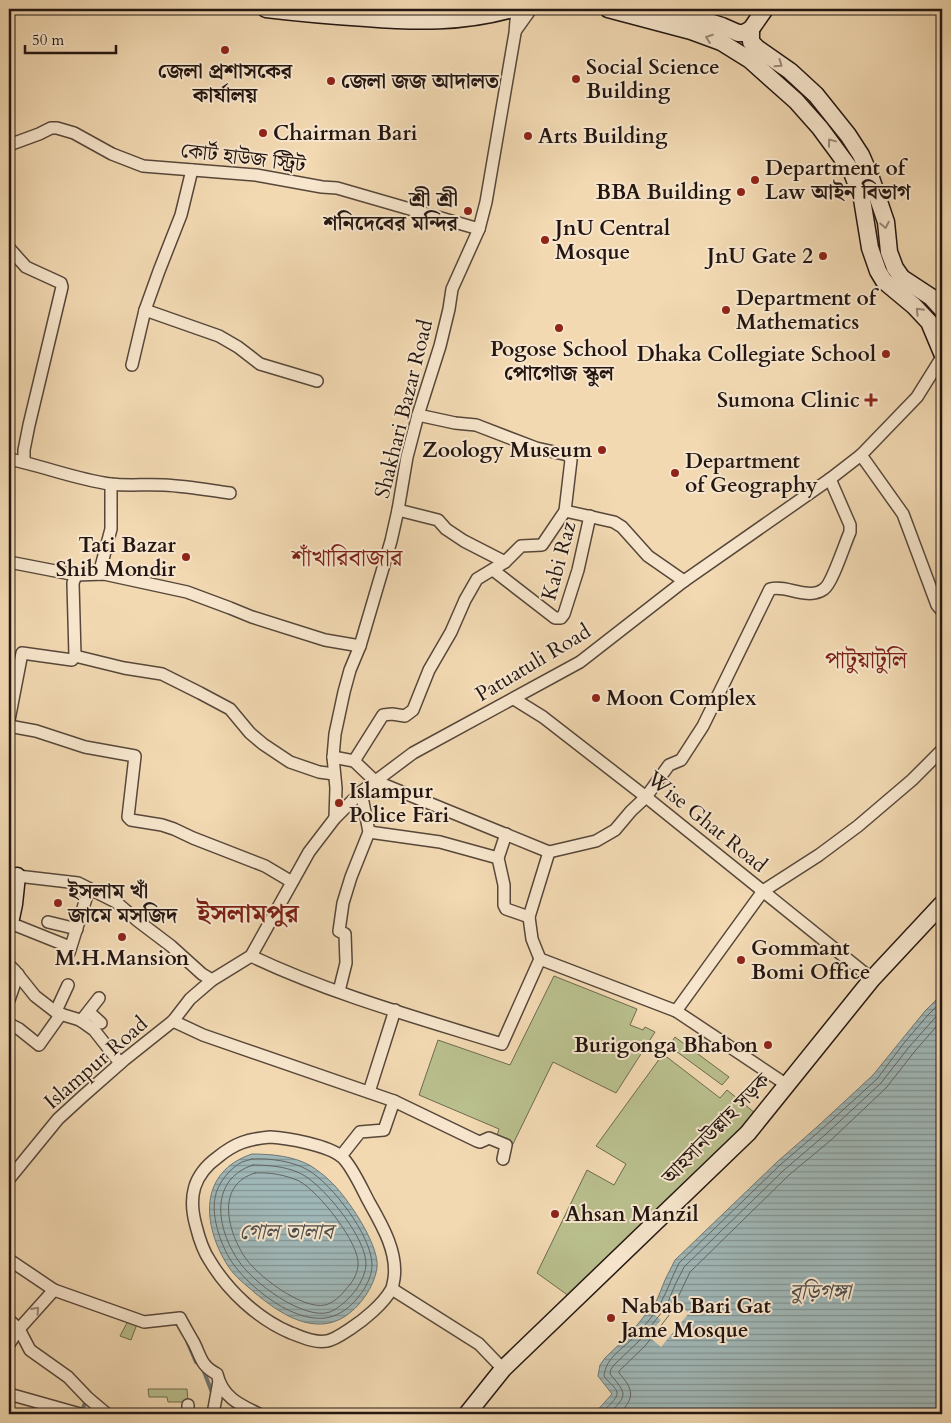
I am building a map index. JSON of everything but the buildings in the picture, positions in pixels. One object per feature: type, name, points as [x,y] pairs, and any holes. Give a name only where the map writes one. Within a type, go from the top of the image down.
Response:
[{"type":"main road","points":[[266,9],[414,22],[496,14],[512,9]]},
{"type":"main road","points":[[608,9],[691,31],[721,42],[750,60],[796,101],[820,128],[851,170],[860,193],[870,248],[878,271],[884,281],[914,306],[929,322],[942,355]]},
{"type":"main road","points":[[667,9],[745,31],[756,48],[790,71],[816,95],[848,135],[861,155],[886,222],[894,268],[902,278],[931,297],[942,309]]},
{"type":"main road","points":[[731,48],[765,9]]},
{"type":"main road","points":[[9,922],[14,904],[13,876]]},
{"type":"main road","name":"আহসানউল্লাহ সড়ক","points":[[467,1414],[503,1369],[748,1133],[872,979],[942,904]]},
{"type":"street","name":"Shakhari Bazar Road","points":[[335,818],[336,788],[333,757],[335,734],[344,692],[350,670],[360,646],[390,541],[398,510],[407,457],[440,346],[452,289],[479,229],[486,202],[515,33],[517,9]]},
{"type":"street","points":[[515,33],[531,9]]},
{"type":"street","name":"কোর্ট হাউজ স্ট্রিট","points":[[9,145],[51,128],[57,128],[74,134],[112,154],[143,166],[256,175],[337,188],[479,229]]},
{"type":"street","points":[[132,365],[145,310],[181,215],[192,170]]},
{"type":"street","points":[[9,248],[26,267],[61,283],[62,287],[40,376],[24,450],[24,462]]},
{"type":"street","points":[[145,310],[219,336],[238,347],[260,364],[317,381]]},
{"type":"street","name":"Patuatuli Road","points":[[212,980],[251,956],[310,852],[335,818],[361,792],[414,753],[580,662],[684,581],[830,479],[861,455],[917,397],[942,355]]},
{"type":"street","points":[[354,761],[383,715],[405,716],[413,710],[429,670],[451,632],[477,580],[505,562],[521,546],[542,545],[565,511],[572,460],[568,454],[536,448],[476,425],[454,423],[418,415]]},
{"type":"street","points":[[861,455],[902,514],[937,604],[942,611]]},
{"type":"street","points":[[9,459],[78,478],[111,484],[165,485],[230,493]]},
{"type":"street","points":[[333,757],[354,761],[375,781],[549,852],[596,841],[615,830],[646,797],[669,765],[681,760],[703,726],[770,589],[777,588],[806,594],[826,589],[850,532],[850,526],[830,479]]},
{"type":"street","points":[[100,574],[111,529],[111,484]]},
{"type":"street","points":[[398,510],[438,520],[446,530],[505,562]]},
{"type":"street","points":[[565,511],[614,522],[622,526],[648,556],[684,581]]},
{"type":"street","name":"Kabi Raz","points":[[493,570],[555,618],[561,618],[578,570],[590,516]]},
{"type":"street","points":[[9,562],[76,575],[100,574],[187,592],[252,617],[325,640],[360,646]]},
{"type":"street","points":[[9,720],[22,653],[72,660],[75,656],[73,583],[76,575]]},
{"type":"street","points":[[75,656],[124,668],[162,674],[230,709],[250,733],[290,762],[320,772],[334,774]]},
{"type":"street","name":"Wise Ghat Road","points":[[514,699],[543,717],[646,797],[872,979]]},
{"type":"street","points":[[9,726],[36,731],[84,747],[134,756],[128,817],[131,820],[174,829],[266,866],[292,882]]},
{"type":"street","points":[[676,1011],[764,891],[820,855],[858,826],[912,780],[942,750]]},
{"type":"street","points":[[339,991],[346,963],[345,934],[339,931],[343,903],[369,832],[361,792]]},
{"type":"street","points":[[369,832],[440,842],[498,858]]},
{"type":"street","points":[[506,834],[498,858],[504,886],[505,907],[529,917]]},
{"type":"street","points":[[251,956],[280,970],[339,991],[502,1044],[540,959],[532,939],[529,917],[549,852]]},
{"type":"street","points":[[13,876],[78,884],[116,902],[171,946],[202,974],[212,980]]},
{"type":"street","points":[[9,922],[65,945],[66,952],[77,929],[89,889]]},
{"type":"street","points":[[48,922],[77,929]]},
{"type":"street","points":[[540,959],[676,1011],[787,1086]]},
{"type":"street","points":[[9,965],[35,996],[58,1013],[82,1021],[97,1033],[120,1063]]},
{"type":"street","points":[[9,1000],[18,974]]},
{"type":"street","name":"Islampur Road","points":[[9,1179],[58,1119],[120,1063],[173,1021],[190,999],[212,980]]},
{"type":"street","points":[[9,1024],[19,1029],[39,1045],[58,1013],[68,985]]},
{"type":"street","points":[[82,1021],[99,998]]},
{"type":"street","points":[[369,1092],[395,1010]]},
{"type":"street","points":[[89,1012],[102,1023]]},
{"type":"street","points":[[173,1021],[203,1035],[369,1092],[477,1141],[480,1142],[489,1138],[506,1145],[503,1159]]},
{"type":"street","points":[[341,1156],[360,1132],[384,1130],[394,1102]]},
{"type":"street","points":[[270,1136],[289,1138],[325,1148],[341,1156],[352,1171],[385,1232],[395,1268],[392,1289],[377,1308],[352,1328],[328,1341],[309,1340],[282,1329],[254,1311],[219,1275],[209,1260],[199,1236],[193,1215],[192,1193],[197,1179],[210,1163],[229,1148],[250,1139],[270,1136]]},
{"type":"street","points":[[9,1262],[54,1290],[144,1322],[180,1318],[200,1358],[212,1371],[218,1374],[219,1381],[213,1414]]},
{"type":"street","points":[[392,1289],[479,1344],[503,1369]]},
{"type":"street","points":[[9,1344],[19,1329],[54,1290]]},
{"type":"street","points":[[9,1320],[19,1329],[30,1350],[68,1378],[107,1414]]},
{"type":"street","points":[[219,1381],[226,1393],[237,1404],[259,1414]]},
{"type":"street","points":[[9,1394],[81,1414],[88,1398]]},
{"type":"green space","points":[[554,976],[637,1009],[630,1025],[643,1030],[645,1027],[655,1032],[616,1093],[553,1062],[512,1146],[496,1139],[499,1129],[419,1095],[438,1040],[510,1065]]},
{"type":"green space","points":[[675,1037],[729,1077],[722,1085],[669,1046]]},
{"type":"green space","points":[[663,1054],[720,1098],[727,1090],[755,1113],[573,1299],[537,1273],[587,1170],[614,1185],[626,1164],[596,1146]]},
{"type":"green space","points":[[128,1321],[137,1324],[131,1340],[120,1336]]},
{"type":"green space","points":[[148,1389],[187,1389],[188,1402],[168,1402],[167,1397],[149,1397]]},
{"type":"water","name":"বুড়িগঙ্গা","points":[[942,994],[942,1414],[594,1414],[612,1394],[598,1376],[600,1365],[630,1334],[657,1300],[675,1260],[777,1162],[873,1075],[925,1011]]},
{"type":"water","name":"গোল তালাব","points":[[252,1154],[282,1156],[311,1166],[336,1187],[361,1221],[373,1247],[377,1268],[373,1282],[365,1296],[344,1317],[320,1324],[297,1320],[264,1301],[241,1281],[228,1266],[213,1234],[210,1201],[214,1187],[222,1173],[234,1162]]},
{"type":"pier","points":[[653,1301],[668,1314],[677,1303],[689,1313],[661,1347],[648,1336],[661,1320],[647,1309]]},
{"type":"waterway","points":[[187,1341],[196,1362],[199,1363]]},
{"type":"waterway","points":[[203,1369],[213,1395]]},
{"type":"waterway","points":[[81,1413],[87,1398]]},
{"type":"place","name":"জেলা প্রশাসকের কার্যালয়","points":[[225,50]]},
{"type":"place","name":"Social Science Building","points":[[576,79]]},
{"type":"place","name":"জেলা জজ আদালত","points":[[331,81]]},
{"type":"place","name":"Chairman Bari","points":[[263,133]]},
{"type":"place","name":"Arts Building","points":[[528,136]]},
{"type":"place","name":"Department of Law আইন বিভাগ","points":[[755,180]]},
{"type":"place","name":"BBA Building","points":[[741,192]]},
{"type":"place","name":"শ্রী শ্রী শনিদেবের মন্দির","points":[[468,211]]},
{"type":"place","name":"JnU Central Mosque","points":[[545,240]]},
{"type":"place","name":"JnU Gate 2","points":[[823,256]]},
{"type":"place","name":"Department of Mathematics","points":[[726,310]]},
{"type":"place","name":"Pogose School পোগোজ স্কুল","points":[[559,328]]},
{"type":"place","name":"Dhaka Collegiate School","points":[[886,354]]},
{"type":"place","name":"Sumona Clinic","points":[[871,400]]},
{"type":"place","name":"Zoology Museum","points":[[602,450]]},
{"type":"place","name":"Department of Geography","points":[[675,473]]},
{"type":"place","name":"Tati Bazar Shib Mondir","points":[[186,557]]},
{"type":"place","name":"Moon Complex","points":[[596,698]]},
{"type":"place","name":"Islampur Police Fari","points":[[339,803]]},
{"type":"place","name":"ইসলাম খাঁ জামে মসজিদ","points":[[58,903]]},
{"type":"place","name":"M.H.Mansion","points":[[122,937]]},
{"type":"place","name":"Gommant Bomi Office","points":[[741,960]]},
{"type":"place","name":"Burigonga Bhabon","points":[[768,1045]]},
{"type":"place","name":"Ahsan Manzil","points":[[555,1214]]},
{"type":"place","name":"Nabab Bari Gat Jame Mosque","points":[[611,1318]]},
{"type":"district","name":"শাঁখারিবাজার","points":[[347,558]]},
{"type":"district","name":"পাটুয়াটুলি","points":[[866,660]]},
{"type":"district","name":"ইসলামপুর","points":[[248,913]]}]
